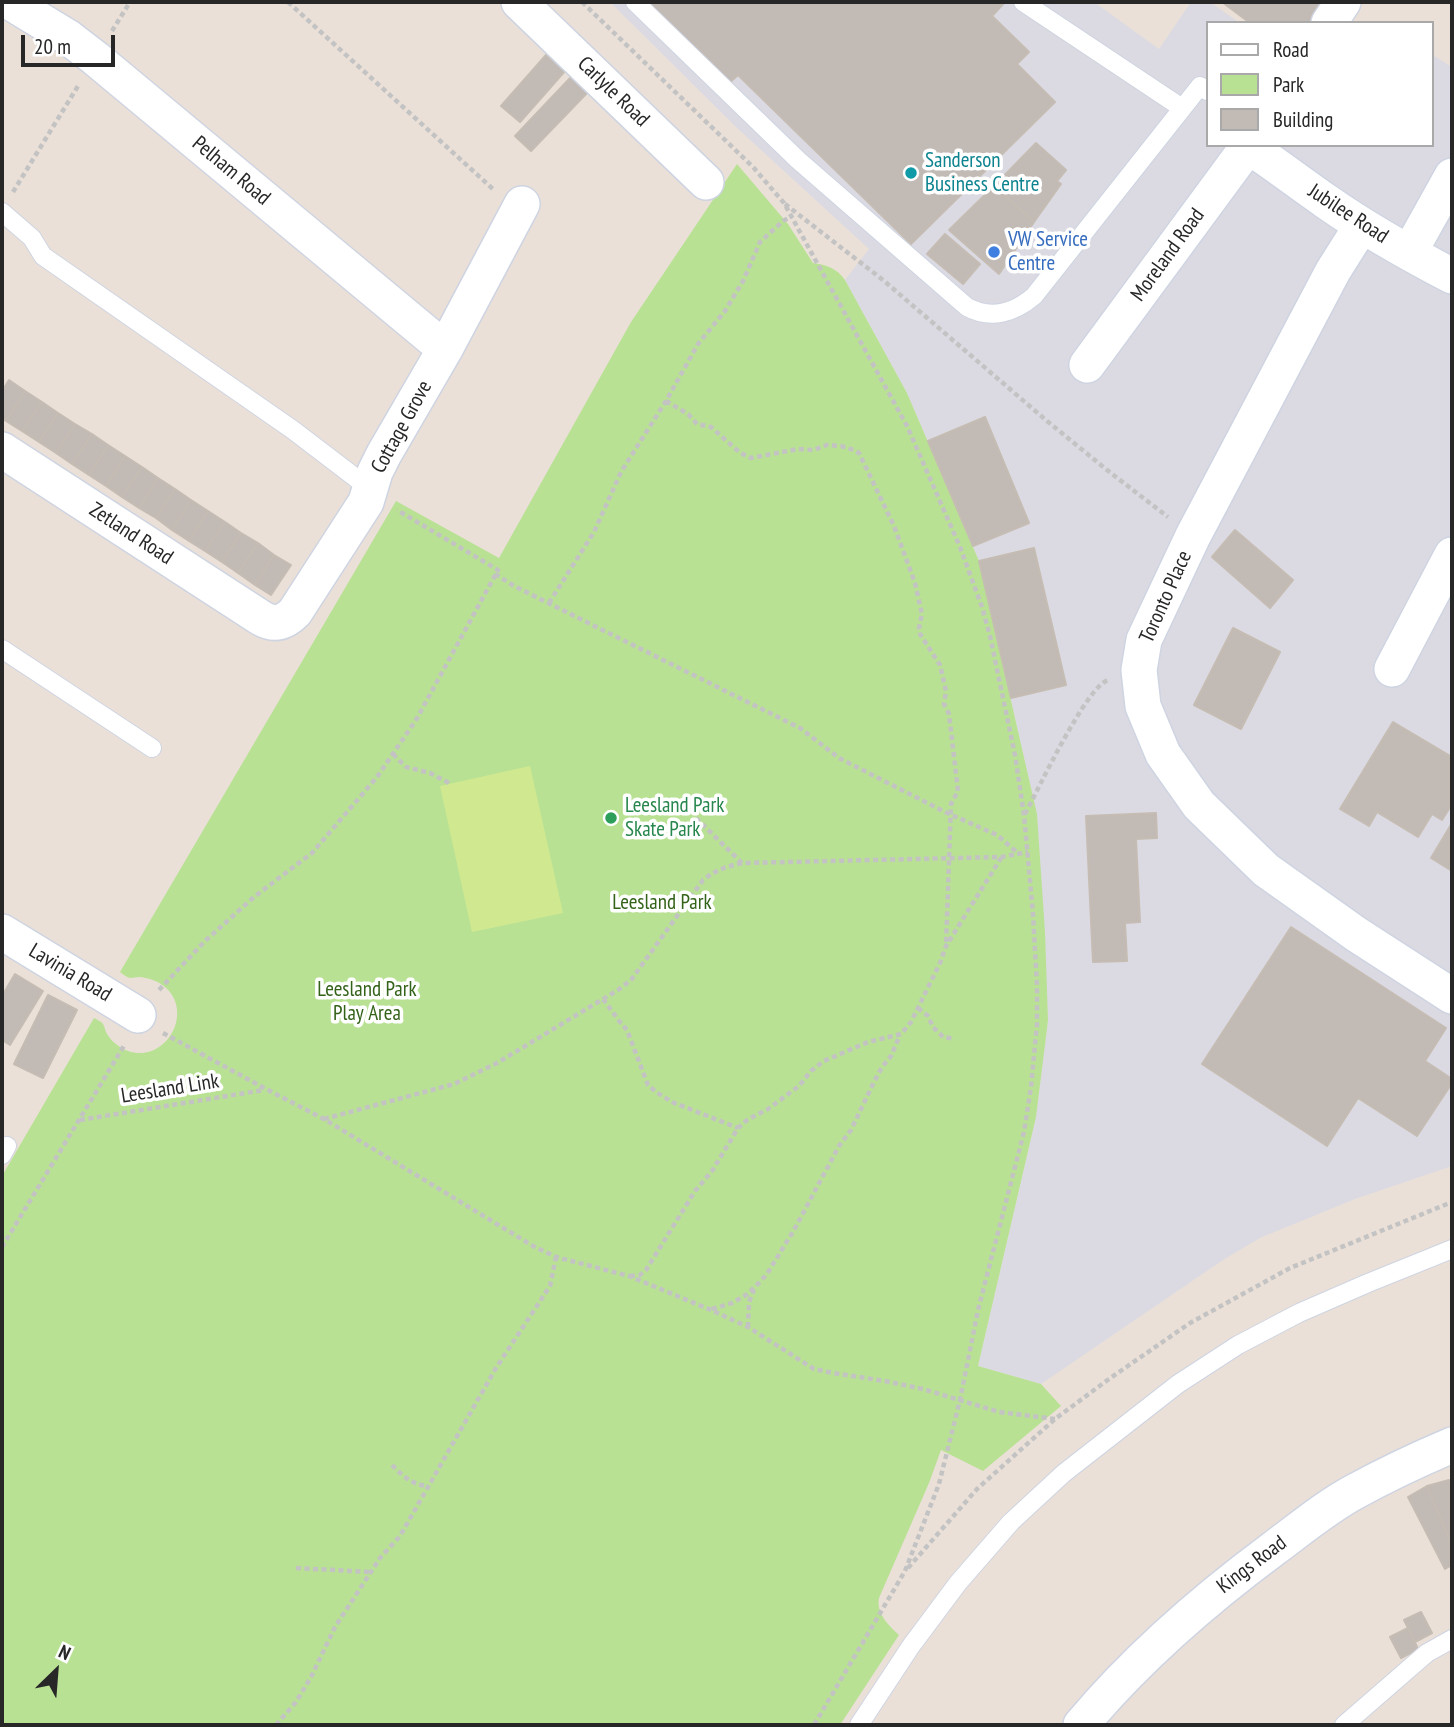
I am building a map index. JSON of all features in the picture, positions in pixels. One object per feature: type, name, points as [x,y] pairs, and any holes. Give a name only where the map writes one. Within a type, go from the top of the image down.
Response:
[{"type":"street","name":"Pelham Road","points":[[10,2],[69,38],[95,58],[445,349]]},
{"type":"street","name":"Carlyle Road","points":[[519,2],[706,182]]},
{"type":"street","points":[[1330,21],[1343,2]]},
{"type":"street","name":"Moreland Road","points":[[1087,365],[1247,147]]},
{"type":"street","name":"Jubilee Road","points":[[1249,147],[1362,225],[1452,276]]},
{"type":"street","points":[[1409,253],[1452,176]]},
{"type":"street","name":"Cottage Grove","points":[[261,618],[279,624],[295,612],[360,511],[384,454],[445,349],[520,208]]},
{"type":"street","name":"Toronto Place","points":[[1362,225],[1333,271],[1193,536],[1144,640],[1139,670],[1143,706],[1163,754],[1199,805],[1266,870],[1356,934],[1452,996]]},
{"type":"street","name":"Zetland Road","points":[[2,450],[261,618]]},
{"type":"street","points":[[1392,669],[1452,555]]},
{"type":"street","name":"Lavinia Road","points":[[2,932],[138,1015]]},
{"type":"street","name":"Kings Road","points":[[1081,1725],[1162,1638],[1233,1578],[1353,1492],[1452,1445]]},
{"type":"lane","points":[[635,2],[798,160],[967,307],[985,314],[1013,310],[1034,296],[1182,107],[1200,86],[1206,90]]},
{"type":"lane","points":[[1023,2],[1182,107]]},
{"type":"lane","points":[[5,205],[43,256],[293,430],[369,491]]},
{"type":"lane","points":[[2,649],[152,748]]},
{"type":"lane","points":[[859,1725],[911,1646],[958,1583],[1011,1522],[1064,1473],[1178,1384],[1238,1345],[1299,1313],[1452,1249]]},
{"type":"lane","points":[[1344,1725],[1427,1653],[1452,1639]]},
{"type":"path","points":[[288,2],[520,208]]},
{"type":"path","points":[[582,2],[753,167],[784,203],[907,426],[960,547],[982,607],[1015,755],[1024,815],[1034,914],[1037,986],[1037,1024],[1024,1132],[978,1310],[939,1484],[905,1571],[814,1725]]},
{"type":"path","points":[[5,205],[95,58]]},
{"type":"path","points":[[784,203],[883,280],[1107,470],[1193,536]]},
{"type":"path","points":[[549,603],[594,531],[621,472],[698,344],[725,311],[743,281],[760,242],[792,216]]},
{"type":"path","points":[[666,401],[688,414],[697,424],[711,427],[738,452],[751,458],[798,449],[813,450],[827,445],[841,446],[859,453],[894,526],[915,583],[922,614],[920,634],[940,665],[946,691],[944,704],[949,714],[958,791],[951,804],[946,946]]},
{"type":"path","points":[[369,491],[498,570],[416,720],[377,777],[312,853],[254,897],[204,942],[138,1015],[173,1039],[324,1119],[556,1257],[628,1276],[711,1310],[748,1327],[814,1369],[885,1381],[960,1399],[999,1412],[1055,1419]]},
{"type":"path","points":[[495,574],[800,728],[839,758],[997,835],[1019,854]]},
{"type":"path","points":[[1024,815],[1082,707],[1102,682],[1139,670]]},
{"type":"path","points":[[393,754],[406,766],[430,773],[452,784]]},
{"type":"path","points":[[696,818],[743,863]]},
{"type":"path","points":[[324,1119],[454,1084],[498,1063],[603,999],[631,980],[703,880],[726,867],[743,863],[1001,857],[1028,852]]},
{"type":"path","points":[[748,1327],[749,1302],[757,1286],[779,1256],[839,1146],[851,1130],[882,1067],[891,1056],[901,1034],[912,1022],[946,946],[1001,857]]},
{"type":"path","points":[[603,999],[627,1030],[648,1085],[672,1102],[738,1128]]},
{"type":"path","points":[[918,1008],[928,1016],[933,1027],[943,1037],[955,1039]]},
{"type":"path","points":[[628,1276],[639,1275],[646,1270],[695,1191],[712,1171],[738,1128],[747,1120],[768,1109],[799,1086],[811,1071],[824,1061],[869,1042],[901,1034]]},
{"type":"path","name":"Leesland Link","points":[[2,1247],[121,1051]]},
{"type":"path","name":"Leesland Link","points":[[79,1121],[267,1089]]},
{"type":"path","points":[[905,1571],[977,1489],[1055,1419],[1190,1323],[1290,1268],[1452,1202]]},
{"type":"path","points":[[276,1725],[296,1702],[335,1627],[380,1558],[400,1536],[496,1368],[550,1286],[556,1257]]},
{"type":"path","points":[[711,1310],[732,1303],[757,1286]]},
{"type":"path","points":[[392,1465],[408,1480],[428,1486]]},
{"type":"path","points":[[296,1568],[371,1572]]},
{"type":"shaded area","points":[[610,2],[1094,2],[1159,49],[1191,2],[1210,2],[1237,21],[1206,21],[1206,147],[1433,147],[1433,55],[1452,67],[1452,1166],[1355,1199],[1260,1238],[1223,1260],[1041,1384],[978,1366],[1036,1117],[1048,1020],[1037,814],[979,561],[907,393],[845,280],[869,249],[737,128]]},
{"type":"green space","name":"Leesland Park","points":[[737,164],[788,224],[813,263],[831,268],[845,280],[907,393],[979,561],[1037,814],[1048,1020],[1036,1117],[978,1366],[1041,1384],[1061,1406],[983,1471],[941,1450],[879,1598],[881,1614],[899,1635],[840,1725],[2,1725],[2,1176],[94,1018],[102,1023],[113,1042],[128,1051],[141,1053],[154,1050],[172,1034],[177,1010],[174,998],[165,987],[150,979],[130,978],[120,972],[396,501],[499,558],[631,322]]},
{"type":"green space","points":[[530,766],[563,913],[472,932],[440,786]]},
{"type":"building","name":"Sanderson Business Centre","points":[[643,2],[1005,2],[992,16],[1029,52],[1017,64],[1055,102],[911,244],[738,75],[727,85]]},
{"type":"building","points":[[1222,2],[1328,2],[1314,21],[1247,21]]},
{"type":"building","points":[[546,55],[565,71],[520,122],[501,106]]},
{"type":"building","points":[[571,77],[587,93],[531,151],[515,136]]},
{"type":"building","points":[[1036,143],[1066,170],[1057,181],[1061,184],[1034,222],[994,186]]},
{"type":"building","name":"VW Service Centre","points":[[994,186],[1034,222],[999,274],[949,230]]},
{"type":"building","points":[[945,234],[980,264],[963,284],[927,254]]},
{"type":"building","points":[[9,380],[25,391],[6,421],[2,418],[2,391]]},
{"type":"building","points":[[25,391],[42,402],[22,431],[6,421]]},
{"type":"building","points":[[42,402],[58,413],[39,442],[22,431]]},
{"type":"building","points":[[58,413],[75,424],[56,453],[39,442]]},
{"type":"building","points":[[985,417],[1029,523],[973,546],[928,441]]},
{"type":"building","points":[[75,424],[92,434],[72,464],[56,453]]},
{"type":"building","points":[[92,434],[108,445],[89,475],[72,464]]},
{"type":"building","points":[[108,445],[125,456],[106,486],[89,475]]},
{"type":"building","points":[[125,456],[142,467],[122,497],[106,486]]},
{"type":"building","points":[[142,467],[158,478],[139,508],[122,497]]},
{"type":"building","points":[[158,478],[175,489],[156,518],[139,508]]},
{"type":"building","points":[[175,489],[191,500],[172,530],[156,518]]},
{"type":"building","points":[[191,500],[208,511],[189,541],[172,530]]},
{"type":"building","points":[[208,511],[225,522],[205,551],[189,541]]},
{"type":"building","points":[[225,522],[241,533],[222,562],[205,551]]},
{"type":"building","points":[[1235,530],[1293,580],[1270,608],[1212,557]]},
{"type":"building","points":[[241,533],[258,543],[238,573],[222,562]]},
{"type":"building","points":[[258,543],[274,555],[255,585],[238,573]]},
{"type":"building","points":[[1034,548],[1066,685],[1011,698],[979,561]]},
{"type":"building","points":[[274,555],[291,565],[271,595],[255,585]]},
{"type":"building","points":[[1233,628],[1280,652],[1241,729],[1194,705]]},
{"type":"building","points":[[1393,722],[1452,757],[1452,804],[1442,820],[1432,814],[1418,837],[1377,812],[1369,826],[1340,809]]},
{"type":"building","points":[[1156,813],[1157,838],[1136,839],[1140,922],[1125,923],[1127,961],[1093,962],[1086,816]]},
{"type":"building","points":[[1452,823],[1452,871],[1431,858]]},
{"type":"building","points":[[1291,927],[1446,1028],[1425,1061],[1452,1079],[1452,1083],[1417,1136],[1358,1098],[1327,1146],[1202,1064]]},
{"type":"building","points":[[15,974],[43,991],[10,1045],[2,1040],[2,996]]},
{"type":"building","points":[[48,995],[77,1010],[43,1078],[14,1064]]},
{"type":"building","points":[[1449,1480],[1452,1487],[1452,1546],[1427,1486]]},
{"type":"building","points":[[1427,1486],[1452,1546],[1452,1565],[1445,1569],[1408,1497]]},
{"type":"building","points":[[1421,1612],[1432,1633],[1415,1642],[1404,1620]]},
{"type":"building","points":[[1408,1628],[1418,1649],[1401,1658],[1390,1637]]},
{"type":"place","name":"Sanderson Business Centre","points":[[911,173]]},
{"type":"place","name":"VW Service Centre","points":[[994,252]]},
{"type":"place","name":"Leesland Park Skate Park","points":[[611,818]]},
{"type":"park label","name":"Leesland Park Play Area","points":[[367,1002]]}]
